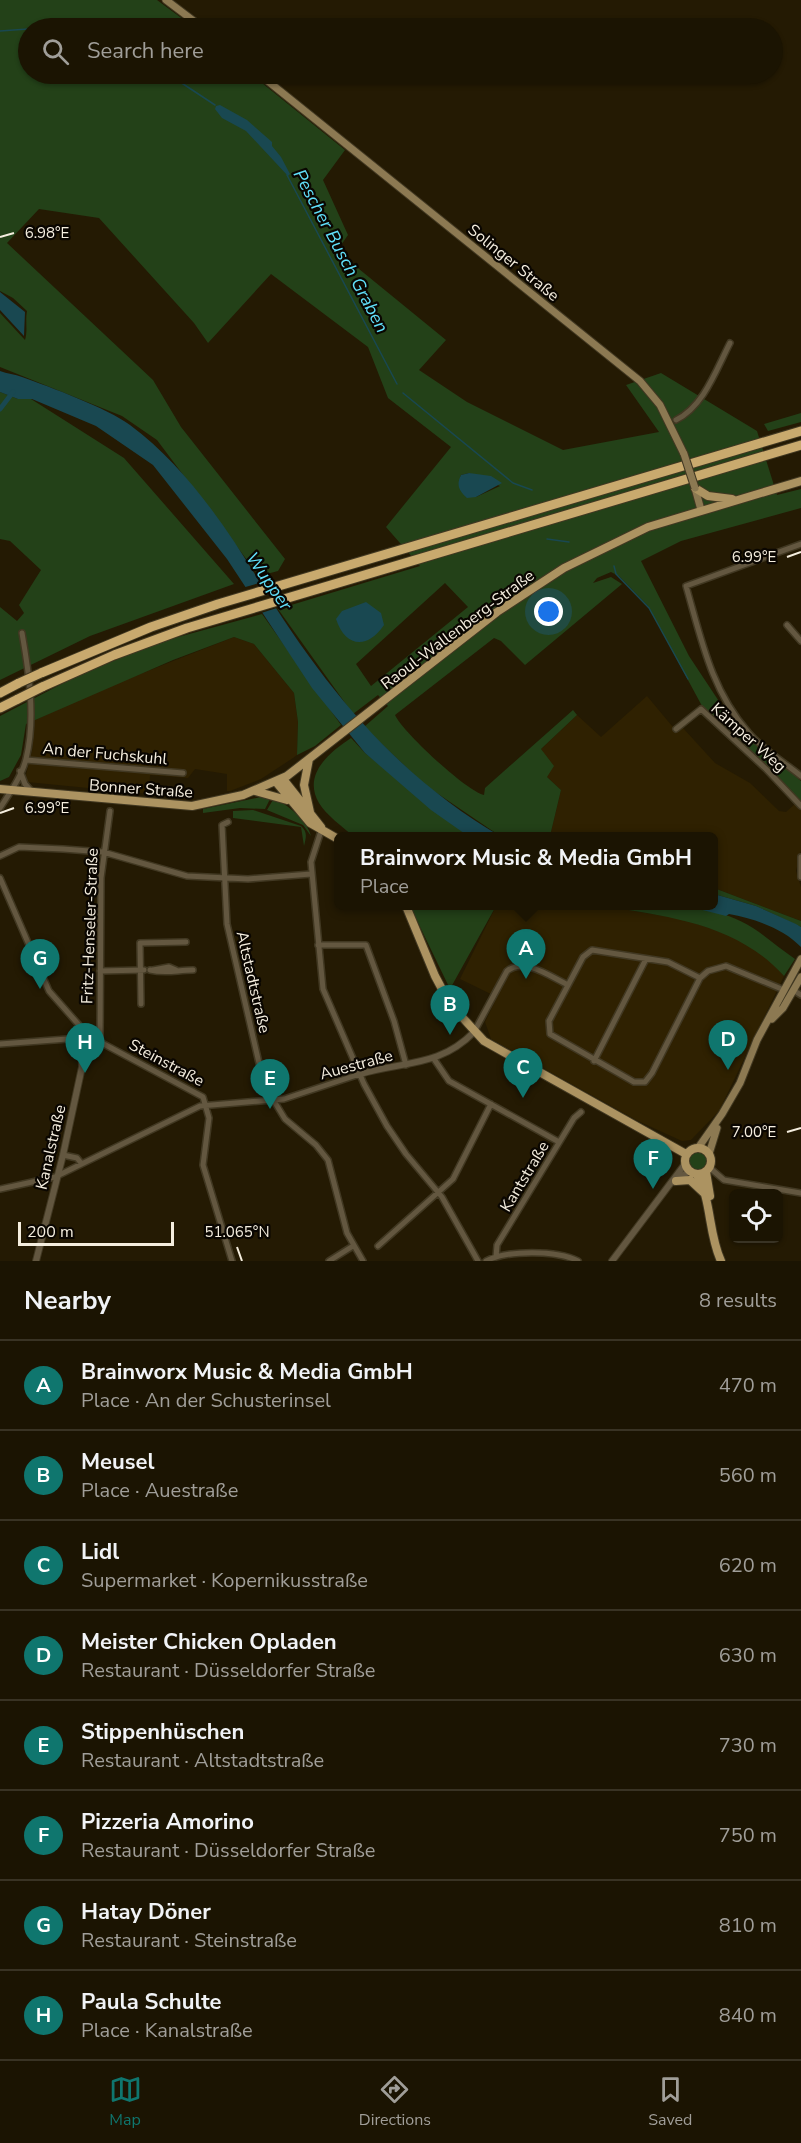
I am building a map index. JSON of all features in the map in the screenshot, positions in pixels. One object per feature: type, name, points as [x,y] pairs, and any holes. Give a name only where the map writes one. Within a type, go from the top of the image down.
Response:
[{"type":"highway","points":[[0,693],[108,644],[218,604],[801,431]]},
{"type":"highway","points":[[0,708],[114,655],[222,617],[801,445]]},
{"type":"main road","points":[[165,0],[189,18]]},
{"type":"main road","name":"Solinger Straße","points":[[271,84],[640,381],[660,405],[671,423],[684,454],[701,510]]},
{"type":"main road","name":"Raoul-Wallenberg-Straße","points":[[310,759],[537,584],[627,536],[701,510],[801,481]]},
{"type":"main road","points":[[695,488],[708,496],[736,499]]},
{"type":"main road","points":[[310,759],[304,785],[310,813]]},
{"type":"main road","name":"Bonner Straße","points":[[0,789],[192,806],[225,801],[280,781],[310,759]]},
{"type":"main road","points":[[280,781],[289,800],[312,824],[334,835]]},
{"type":"main road","points":[[280,781],[322,828]]},
{"type":"main road","points":[[254,791],[289,800]]},
{"type":"main road","points":[[408,910],[435,976],[450,1004],[474,1032],[522,1063],[686,1154],[690,1170],[705,1194],[721,1261]]},
{"type":"main road","points":[[709,1218],[709,1154],[722,1114],[800,961]]},
{"type":"main road","points":[[767,1022],[783,1008],[801,977]]},
{"type":"main road","points":[[686,1154],[698,1148],[722,1114]]},
{"type":"main road","points":[[698,1148],[709,1154]]},
{"type":"main road","points":[[690,1170],[708,1170]]},
{"type":"main road","points":[[676,1181],[690,1180],[705,1194]]},
{"type":"street","points":[[676,420],[692,410],[730,343]]},
{"type":"street","points":[[801,544],[686,586],[711,673],[723,697],[752,736],[801,776]]},
{"type":"street","points":[[787,625],[801,641]]},
{"type":"street","points":[[0,808],[26,760],[30,707],[22,633]]},
{"type":"street","name":"Kämper Weg","points":[[676,729],[701,709],[766,769],[801,806]]},
{"type":"street","name":"An der Fuchskuhl","points":[[26,760],[76,766],[183,773]]},
{"type":"street","points":[[20,771],[25,784],[32,792]]},
{"type":"street","name":"Fritz-Henseler-Straße","points":[[100,1042],[103,852],[110,811]]},
{"type":"street","name":"Altstadtstraße","points":[[228,822],[222,825],[226,918],[234,962],[259,1063],[274,1101],[292,1127],[316,1145],[328,1160],[353,1246],[363,1261]]},
{"type":"street","points":[[322,828],[311,856],[311,874],[323,989],[360,1074],[399,1145],[439,1194],[478,1261]]},
{"type":"street","points":[[0,856],[19,847],[103,852],[176,874],[223,879],[275,879],[311,874]]},
{"type":"street","points":[[801,857],[801,878]]},
{"type":"street","points":[[0,878],[50,991],[79,1025],[81,1041]]},
{"type":"street","points":[[141,1004],[147,970],[140,943],[186,942]]},
{"type":"street","points":[[318,945],[361,943],[368,948],[406,1065]]},
{"type":"street","points":[[700,978],[680,966],[592,950],[583,957],[549,1021],[550,1034],[634,1082],[649,1079],[700,978],[708,971],[726,966],[784,990]]},
{"type":"street","points":[[594,1060],[646,959]]},
{"type":"street","points":[[474,1032],[507,971],[513,966],[523,964],[568,985]]},
{"type":"street","points":[[100,971],[169,967],[176,970],[193,970]]},
{"type":"street","points":[[793,990],[801,995]]},
{"type":"street","name":"Auestraße","points":[[274,1101],[360,1074],[434,1059],[459,1046],[474,1032]]},
{"type":"street","name":"Kanalstraße","points":[[36,1261],[59,1173],[82,1067],[81,1041]]},
{"type":"street","points":[[0,1044],[100,1042]]},
{"type":"street","name":"Steinstraße","points":[[100,1042],[197,1092],[207,1104],[274,1101]]},
{"type":"street","points":[[434,1059],[449,1081],[559,1142]]},
{"type":"street","points":[[0,1189],[55,1177],[59,1173],[207,1104],[209,1118],[203,1165],[232,1261]]},
{"type":"street","points":[[378,1246],[439,1194],[453,1179],[491,1104]]},
{"type":"street","name":"Kantstraße","points":[[496,1257],[497,1245],[574,1118],[581,1112]]},
{"type":"street","points":[[63,1155],[77,1158],[81,1163]]},
{"type":"street","points":[[662,1191],[690,1170]]},
{"type":"street","points":[[612,1261],[662,1191],[690,1170]]},
{"type":"street","points":[[708,1170],[724,1180],[801,1193]]},
{"type":"street","points":[[329,1261],[353,1246]]},
{"type":"street","points":[[486,1261],[496,1257],[562,1254],[578,1261]]},
{"type":"shaded area","points":[[234,637],[254,644],[294,693],[298,722],[297,755],[293,758],[261,779],[230,791],[227,791],[227,774],[195,769],[188,778],[150,775],[149,794],[27,782],[26,775],[32,751],[35,720],[97,691]]},
{"type":"shaded area","points":[[647,696],[672,726],[683,728],[715,763],[750,783],[779,811],[786,812],[796,803],[801,809],[801,850],[796,871],[801,887],[801,921],[718,890],[718,832],[551,832],[561,790],[547,777],[541,749],[577,715],[601,737]]},
{"type":"shaded area","points":[[494,910],[628,910],[683,919],[735,937],[767,957],[784,976],[719,1111],[691,1140],[682,1141],[638,1121],[491,1039],[485,1022],[497,997],[460,979]]},
{"type":"green space","points":[[0,0],[157,0],[181,18],[18,18],[18,84],[263,84],[345,150],[323,180],[348,235],[337,251],[446,340],[419,370],[467,402],[563,450],[659,432],[626,385],[661,373],[757,431],[777,495],[801,489],[801,508],[681,541],[641,561],[689,656],[734,724],[801,781],[801,801],[702,706],[648,606],[619,576],[611,572],[597,578],[593,583],[611,577],[622,584],[525,665],[501,641],[494,638],[395,715],[409,734],[435,760],[463,783],[484,795],[485,788],[573,710],[577,715],[541,749],[554,766],[547,777],[561,790],[551,832],[494,832],[425,785],[364,727],[388,706],[378,695],[353,714],[278,609],[420,566],[386,527],[451,447],[388,398],[368,347],[271,274],[208,343],[194,323],[99,218],[39,209],[7,243],[153,380],[181,427],[285,559],[278,571],[259,576],[157,440],[122,416],[0,367],[0,313],[25,340],[27,311],[13,298],[0,291]],"holes":[[[469,473],[500,486],[476,497],[460,478],[461,475]],[[445,583],[468,607],[371,686],[356,664]]]},
{"type":"green space","points":[[0,392],[18,399],[31,399],[124,458],[234,584],[90,636],[0,680],[0,607],[17,621],[24,613],[19,605],[41,570],[10,541],[0,539]]},
{"type":"green space","points":[[801,413],[801,422],[768,431],[764,424]]},
{"type":"green space","points":[[262,614],[341,725],[315,746],[297,755],[298,722],[294,693],[254,644],[234,637],[173,660],[26,724],[21,755],[9,777],[0,781],[0,716],[79,675],[160,642]]},
{"type":"green space","points":[[351,738],[365,753],[463,832],[348,832],[322,807],[315,792],[316,773],[335,750]]},
{"type":"green space","points":[[271,797],[265,809],[240,808],[203,813],[203,809]]},
{"type":"green space","points":[[274,798],[306,824],[311,836],[303,825],[267,810]]},
{"type":"green space","points":[[253,810],[301,826],[306,833],[304,846],[301,827],[233,818],[233,811]]},
{"type":"green space","points":[[718,890],[801,921],[801,927],[756,906],[718,895]]},
{"type":"green space","points":[[412,910],[494,910],[450,989]]},
{"type":"green space","points":[[628,910],[705,910],[719,913],[753,928],[795,959],[784,976],[745,945],[724,934],[678,919]]},
{"type":"green space","points":[[694,1152],[702,1152],[707,1157],[705,1168],[694,1170],[689,1165],[689,1157]]},
{"type":"water","points":[[220,105],[247,120],[272,142],[272,146],[290,174],[288,176],[246,131],[222,118],[215,109]]},
{"type":"water","points":[[0,292],[25,312],[24,336],[0,310]]},
{"type":"water","points":[[0,371],[19,376],[120,418],[150,441],[186,477],[202,497],[309,656],[364,724],[427,785],[462,812],[494,832],[462,832],[431,810],[365,753],[312,688],[227,559],[153,465],[96,426],[32,399],[18,399],[0,392]]},
{"type":"water","points":[[469,473],[491,476],[502,483],[476,497],[467,498],[460,490],[459,482],[461,475]]},
{"type":"water","points":[[366,602],[381,613],[384,625],[371,639],[357,642],[345,635],[336,619],[342,611]]},
{"type":"water","points":[[718,895],[756,906],[801,927],[801,947],[786,935],[758,922],[729,914],[726,916],[703,910],[718,910]]},
{"type":"pier","points":[[263,582],[280,607],[258,614],[242,588]]},
{"type":"waterway","name":"Pescher Busch Graben","points":[[0,31],[18,30]]},
{"type":"waterway","name":"Pescher Busch Graben","points":[[183,84],[215,105]]},
{"type":"waterway","name":"Pescher Busch Graben","points":[[287,175],[397,384]]},
{"type":"waterway","points":[[0,409],[13,392]]},
{"type":"waterway","name":"Pescher Busch Graben","points":[[403,393],[513,483],[532,490]]},
{"type":"waterway","name":"Pescher Busch Graben","points":[[547,539],[569,542]]},
{"type":"waterway","name":"Pescher Busch Graben","points":[[614,566],[616,574],[649,608],[688,679]]},
{"type":"place","name":"Brainworx Music & Media GmbH","points":[[526,979]]},
{"type":"place","name":"Hatay Döner","points":[[40,989]]},
{"type":"place","name":"Meusel","points":[[450,1035]]},
{"type":"place","name":"Meister Chicken Opladen","points":[[728,1070]]},
{"type":"place","name":"Paula Schulte","points":[[85,1073]]},
{"type":"place","name":"Lidl","points":[[523,1098]]},
{"type":"place","name":"Stippenhüschen","points":[[270,1109]]},
{"type":"place","name":"Pizzeria Amorino","points":[[653,1189]]},
{"type":"water label","name":"Wupper","points":[[269,581]]}]
